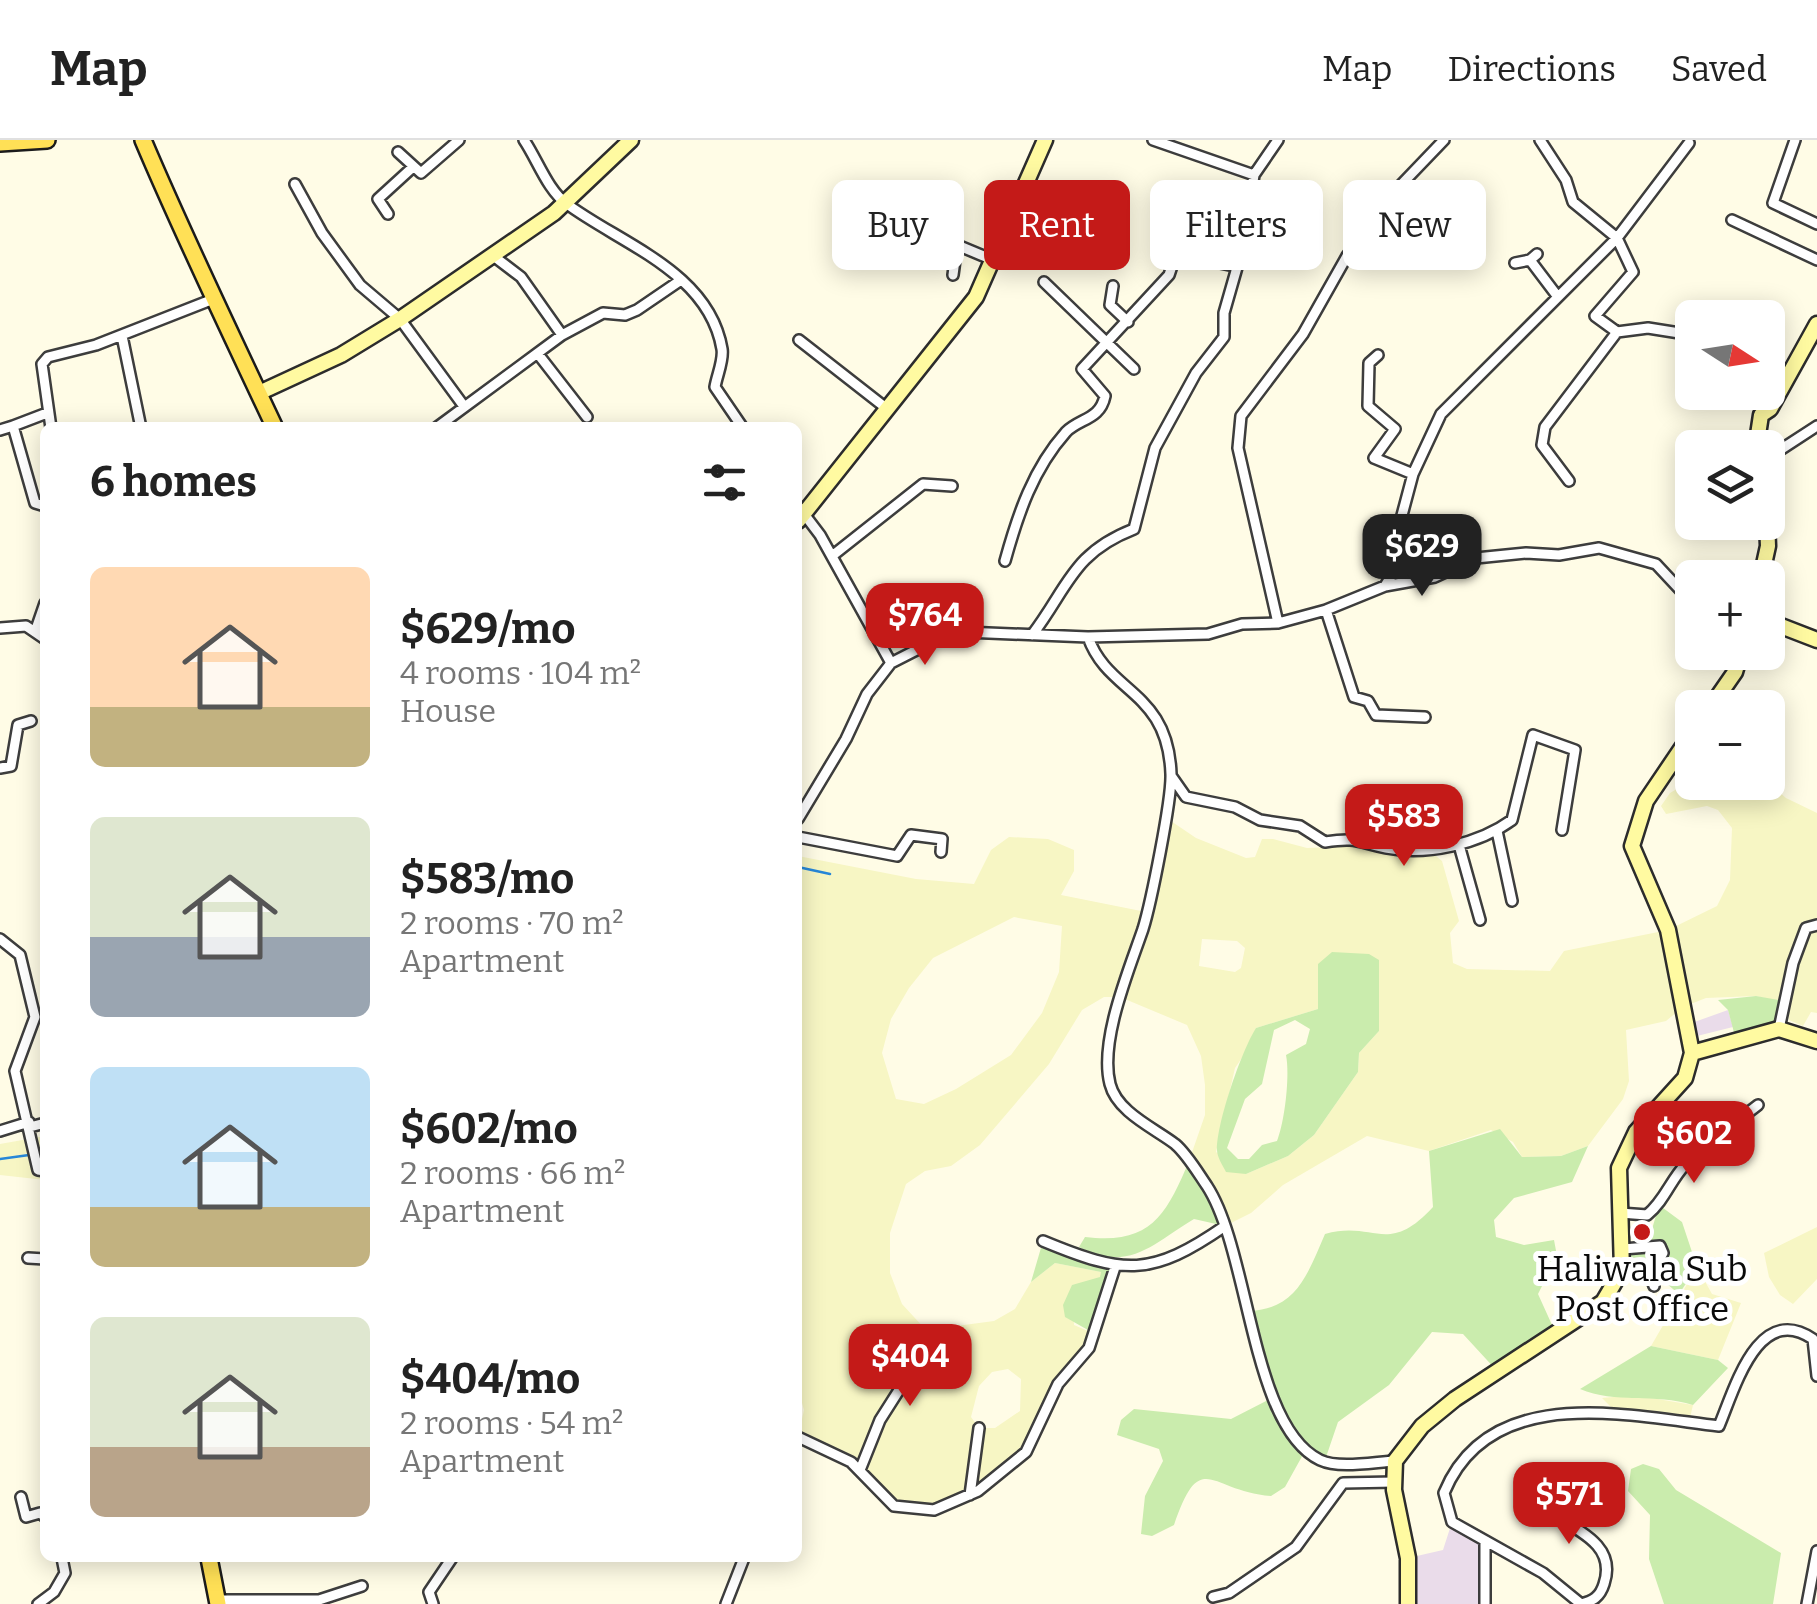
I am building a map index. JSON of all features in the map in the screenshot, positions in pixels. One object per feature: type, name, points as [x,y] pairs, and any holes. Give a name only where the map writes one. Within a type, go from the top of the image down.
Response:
[{"type":"main road","points":[[0,143],[47,140]]},
{"type":"main road","points":[[261,392],[341,355],[400,319],[564,203],[631,140]]},
{"type":"main road","points":[[1028,180],[1045,140]]},
{"type":"main road","points":[[144,142],[176,220],[217,298],[273,422]]},
{"type":"main road","points":[[802,512],[976,297],[988,270]]},
{"type":"main road","points":[[1759,430],[1762,415],[1770,409],[1817,324]]},
{"type":"main road","points":[[1785,628],[1817,640]]},
{"type":"main road","points":[[1408,1604],[1408,1558],[1394,1482],[1395,1461],[1422,1426],[1455,1399],[1603,1302],[1622,1270],[1619,1168],[1636,1132],[1685,1078],[1692,1053],[1668,930],[1632,846],[1646,801],[1675,758]]},
{"type":"main road","points":[[1692,1053],[1778,1028],[1817,1040]]},
{"type":"main road","points":[[210,1562],[218,1602]]},
{"type":"street","points":[[398,152],[421,173],[459,140]]},
{"type":"street","points":[[524,140],[564,203],[640,248],[681,280],[704,310],[722,346],[714,387],[739,422]]},
{"type":"street","points":[[1153,140],[1254,175]]},
{"type":"street","points":[[1253,180],[1278,140]]},
{"type":"street","points":[[1278,623],[1238,448],[1240,416],[1303,334],[1346,256],[1444,140]]},
{"type":"street","points":[[1540,140],[1566,180],[1573,202],[1617,238],[1633,272],[1595,316],[1617,332],[1648,328],[1675,333]]},
{"type":"street","points":[[1795,140],[1772,203],[1817,224]]},
{"type":"street","points":[[1385,586],[1394,570],[1397,534],[1413,474],[1441,414],[1617,238],[1689,143]]},
{"type":"street","points":[[388,214],[378,199],[413,167]]},
{"type":"street","points":[[296,184],[322,233],[360,285],[400,319],[464,405]]},
{"type":"street","points":[[1732,220],[1817,260]]},
{"type":"street","points":[[953,275],[958,246],[984,256]]},
{"type":"street","points":[[492,255],[521,277],[562,335]]},
{"type":"street","points":[[1515,263],[1533,257],[1558,297]]},
{"type":"street","points":[[1005,561],[1023,497],[1068,429],[1090,420],[1104,404],[1105,396],[1082,369],[1128,322],[1170,270]]},
{"type":"street","points":[[1032,635],[1078,566],[1106,540],[1134,529],[1155,448],[1196,373],[1224,337],[1224,312],[1233,270]]},
{"type":"street","points":[[443,422],[562,335],[603,313],[625,315],[637,310],[681,280]]},
{"type":"street","points":[[1044,282],[1134,368]]},
{"type":"street","points":[[1113,286],[1110,305],[1128,322]]},
{"type":"street","points":[[49,422],[44,360],[122,336],[217,298]]},
{"type":"street","points":[[1569,480],[1542,445],[1545,428],[1617,332]]},
{"type":"street","points":[[122,336],[139,422]]},
{"type":"street","points":[[800,340],[886,408]]},
{"type":"street","points":[[538,354],[587,418]]},
{"type":"street","points":[[1378,355],[1369,363],[1368,406],[1395,429],[1374,458],[1413,474]]},
{"type":"street","points":[[0,430],[47,414]]},
{"type":"street","points":[[14,426],[34,503],[40,505]]},
{"type":"street","points":[[1785,447],[1817,426]]},
{"type":"street","points":[[832,556],[923,484],[952,486]]},
{"type":"street","points":[[802,517],[832,556],[891,664]]},
{"type":"street","points":[[802,812],[846,740],[867,694],[891,664],[938,639],[966,632],[1088,638],[1208,634],[1242,624],[1278,623],[1326,610],[1385,586],[1436,577],[1476,558],[1598,548],[1656,564],[1675,584]]},
{"type":"street","points":[[1326,610],[1354,697],[1368,701],[1376,715],[1425,717]]},
{"type":"street","points":[[0,628],[26,626],[40,635]]},
{"type":"street","points":[[1088,638],[1096,658],[1156,712],[1171,774],[1186,796],[1235,807],[1260,820],[1300,826],[1326,842],[1356,837],[1386,848],[1415,850],[1459,844],[1497,831],[1512,820],[1520,803],[1533,735],[1575,750],[1562,830]]},
{"type":"street","points":[[0,768],[11,766],[18,725],[31,722]]},
{"type":"street","points":[[1171,774],[1144,924],[1120,997],[1109,1055],[1110,1086],[1128,1110],[1177,1146],[1209,1190],[1225,1226],[1270,1399],[1306,1450],[1324,1463],[1395,1461]]},
{"type":"street","points":[[1497,831],[1512,901]]},
{"type":"street","points":[[802,838],[897,856],[902,855],[912,834],[942,838],[940,852]]},
{"type":"street","points":[[1459,844],[1480,920]]},
{"type":"street","points":[[1778,1028],[1793,963],[1806,928],[1817,924]]},
{"type":"street","points":[[0,939],[20,955],[35,1017],[15,1070],[40,1166]]},
{"type":"street","points":[[1620,1214],[1647,1214],[1698,1150],[1758,1104]]},
{"type":"street","points":[[0,1131],[40,1123]]},
{"type":"street","points":[[1044,1241],[1115,1267],[1172,1258],[1225,1226]]},
{"type":"street","points":[[1623,1249],[1660,1246],[1663,1253],[1650,1275],[1654,1286]]},
{"type":"street","points":[[28,1258],[40,1258]]},
{"type":"street","points":[[802,1439],[860,1470],[894,1506],[934,1510],[970,1495],[1026,1452],[1058,1384],[1089,1348],[1115,1267]]},
{"type":"street","points":[[1537,1504],[1556,1520],[1590,1534],[1602,1552],[1607,1575],[1602,1592],[1592,1602],[1580,1604],[1542,1573],[1452,1522],[1444,1493],[1466,1454],[1500,1426],[1547,1416],[1619,1414],[1719,1426],[1746,1362],[1760,1340],[1773,1332],[1799,1330],[1813,1340],[1817,1376]]},
{"type":"street","points":[[860,1470],[880,1420],[934,1334]]},
{"type":"street","points":[[970,1495],[978,1428]]},
{"type":"street","points":[[1213,1597],[1228,1593],[1296,1547],[1343,1483],[1394,1482]]},
{"type":"street","points":[[20,1498],[26,1516],[40,1512]]},
{"type":"street","points":[[1485,1544],[1485,1604]]},
{"type":"street","points":[[1807,1604],[1817,1551]]},
{"type":"street","points":[[38,1604],[54,1592],[64,1573],[63,1562]]},
{"type":"street","points":[[433,1604],[430,1592],[449,1562]]},
{"type":"street","points":[[726,1604],[742,1562]]},
{"type":"street","points":[[218,1602],[320,1600],[362,1586]]},
{"type":"shaded area","points":[[1728,1010],[1733,1027],[1689,1038],[1686,1025]]},
{"type":"shaded area","points":[[1452,1522],[1485,1544],[1485,1604],[1408,1604],[1408,1558],[1443,1550]]},
{"type":"green space","points":[[1675,790],[1675,800],[1785,797],[1817,813],[1817,1013],[1811,1012],[1803,1026],[1789,1020],[1787,1003],[1756,996],[1706,998],[1683,1007],[1666,1021],[1626,1030],[1629,1081],[1623,1099],[1588,1146],[1561,1156],[1522,1157],[1513,1142],[1491,1130],[1429,1151],[1367,1136],[1283,1185],[1251,1213],[1225,1226],[1189,1161],[1205,1115],[1205,1085],[1201,1056],[1187,1025],[1120,997],[1104,997],[1082,1010],[1049,1064],[980,1145],[951,1166],[925,1171],[906,1184],[890,1233],[890,1273],[902,1304],[926,1330],[994,1321],[1015,1309],[1031,1282],[1055,1263],[1101,1272],[1101,1277],[1072,1285],[1074,1325],[1095,1334],[1058,1384],[1026,1452],[978,1491],[934,1510],[894,1506],[860,1470],[802,1439],[802,857],[916,879],[974,884],[991,850],[1009,837],[1048,839],[1074,850],[1074,871],[1061,895],[1146,912],[1165,817],[1196,838],[1246,858],[1255,857],[1262,839],[1307,848],[1354,846],[1407,856],[1436,856],[1442,861],[1459,921],[1450,933],[1453,963],[1467,969],[1550,971],[1564,951],[1668,930],[1717,906],[1730,880],[1732,828],[1718,810],[1707,806],[1666,814],[1661,806]],"holes":[[[1014,917],[1062,926],[1059,972],[1042,1013],[1011,1055],[924,1104],[896,1099],[882,1053],[891,1019],[933,958]],[[1202,939],[1237,941],[1245,948],[1241,968],[1235,972],[1199,966]],[[1318,964],[1379,1031],[1359,1053],[1358,1072],[1314,1135],[1288,1156],[1246,1174],[1216,1152],[1235,1068],[1251,1045],[1256,1028],[1318,1009]],[[1008,1369],[1021,1379],[1020,1411],[995,1428],[979,1428],[971,1417],[979,1386],[992,1372]]]},
{"type":"green space","points":[[1332,952],[1369,954],[1379,960],[1379,1031],[1359,1053],[1358,1072],[1314,1135],[1288,1156],[1246,1174],[1226,1172],[1217,1153],[1218,1137],[1244,1052],[1256,1028],[1318,1009],[1318,964]],"holes":[[[1295,1020],[1310,1029],[1306,1044],[1286,1055],[1286,1098],[1277,1141],[1262,1145],[1249,1159],[1238,1159],[1227,1148],[1245,1099],[1262,1084],[1274,1030]]]},
{"type":"green space","points":[[1756,996],[1784,1001],[1779,1029],[1736,1040],[1728,1010],[1718,1000]]},
{"type":"green space","points":[[1500,1129],[1522,1157],[1561,1156],[1588,1146],[1572,1182],[1514,1198],[1494,1220],[1496,1237],[1524,1245],[1554,1240],[1557,1256],[1538,1294],[1557,1336],[1498,1372],[1463,1334],[1432,1332],[1389,1385],[1338,1422],[1324,1463],[1305,1451],[1285,1487],[1271,1496],[1210,1479],[1200,1480],[1183,1501],[1174,1525],[1152,1536],[1141,1534],[1145,1496],[1163,1461],[1159,1449],[1117,1435],[1121,1420],[1134,1409],[1231,1419],[1270,1399],[1250,1311],[1266,1309],[1290,1296],[1306,1275],[1325,1234],[1392,1234],[1417,1222],[1433,1207],[1429,1151]]},
{"type":"green space","points":[[40,1137],[40,1179],[0,1175],[0,1144]]},
{"type":"green space","points":[[1189,1161],[1225,1226],[1194,1219],[1154,1245],[1127,1256],[1097,1254],[1079,1247],[1085,1237],[1125,1236],[1153,1223],[1172,1197]]},
{"type":"green space","points":[[1659,1205],[1682,1222],[1697,1267],[1679,1294],[1661,1279],[1622,1270],[1623,1255],[1648,1243]]},
{"type":"green space","points":[[1817,1227],[1817,1279],[1793,1304],[1780,1295],[1769,1277],[1764,1253]]},
{"type":"green space","points":[[1043,1241],[1115,1267],[1095,1334],[1065,1317],[1063,1305],[1072,1285],[1100,1277],[1101,1272],[1055,1263],[1031,1282]]},
{"type":"green space","points":[[1697,1267],[1712,1294],[1741,1303],[1718,1360],[1651,1346]]},
{"type":"green space","points":[[1651,1346],[1718,1360],[1728,1368],[1693,1405],[1607,1396],[1580,1389]]},
{"type":"green space","points":[[1634,1395],[1693,1405],[1689,1422],[1619,1415],[1602,1398]]},
{"type":"green space","points":[[1643,1464],[1659,1469],[1676,1490],[1781,1553],[1773,1604],[1664,1604],[1649,1559],[1650,1515],[1628,1491],[1631,1469]]},
{"type":"waterway","points":[[802,868],[830,874]]},
{"type":"waterway","points":[[0,1159],[29,1155]]},
{"type":"place","name":"Haliwala Sub Post Office","points":[[1642,1232]]}]
